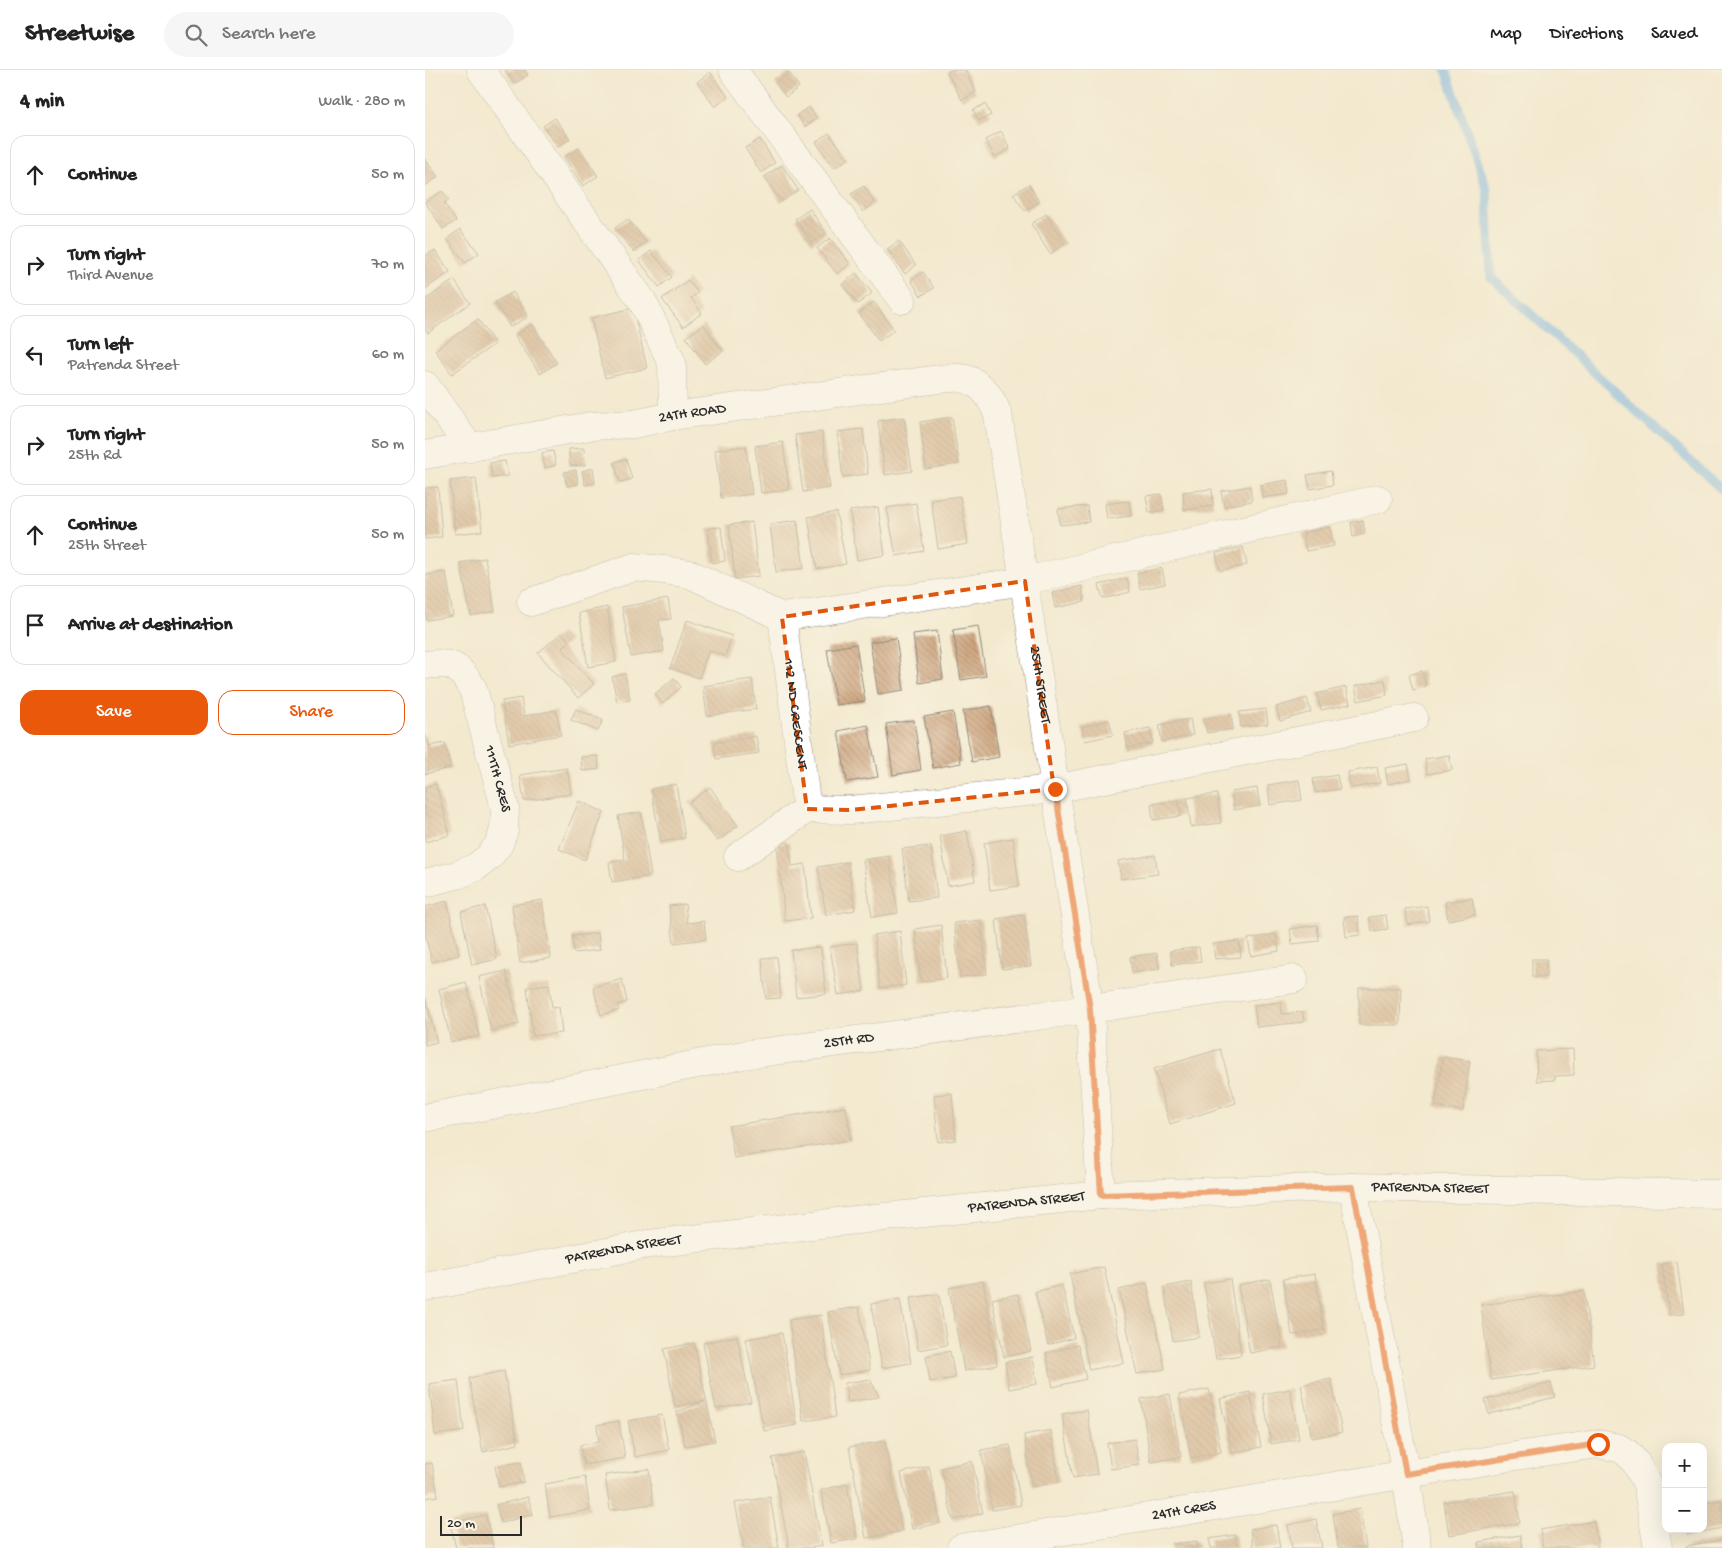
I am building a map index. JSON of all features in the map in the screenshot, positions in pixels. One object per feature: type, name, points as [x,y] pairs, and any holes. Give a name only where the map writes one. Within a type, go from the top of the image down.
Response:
[{"type":"street","points":[[481,70],[643,302],[672,363],[673,416]]},
{"type":"street","points":[[733,70],[902,300]]},
{"type":"street","name":"24TH ROAD","points":[[425,455],[591,426],[634,424],[673,416],[932,380],[961,378]]},
{"type":"street","name":"25TH STREET","points":[[961,378],[978,385],[987,393],[998,415],[1090,1009]]},
{"type":"street","points":[[425,385],[470,448]]},
{"type":"street","points":[[531,602],[634,567],[690,574],[782,617],[1025,581],[1378,499]]},
{"type":"street","name":"112 ND CRESCENT","points":[[782,617],[807,809]]},
{"type":"street","name":"111TH CRES","points":[[425,665],[443,663],[457,668],[465,676],[473,690],[505,808],[505,830],[499,844],[476,867],[457,875],[425,883]]},
{"type":"street","points":[[739,857],[807,809],[851,810],[1055,789],[1414,718]]},
{"type":"street","name":"25TH RD","points":[[425,1118],[743,1055],[1090,1009],[1294,979]]},
{"type":"street","points":[[1090,1009],[1101,1195]]},
{"type":"street","points":[[1353,1187],[1406,1474],[1417,1548]]},
{"type":"street","name":"PATRENDA STREET","points":[[425,1287],[649,1244],[846,1221],[1101,1195],[1353,1187],[1722,1194]]},
{"type":"street","name":"24TH CRES","points":[[961,1548],[1598,1444],[1619,1448],[1627,1453],[1636,1463],[1647,1484],[1659,1548]]},
{"type":"highlighted area","points":[[1025,581],[1054,789],[851,810],[807,809],[782,617]]},
{"type":"building","points":[[505,70],[525,70],[528,75],[514,84]]},
{"type":"building","points":[[951,70],[965,70],[976,92],[962,100],[947,72]]},
{"type":"building","points":[[710,72],[728,97],[715,107],[697,82]]},
{"type":"building","points":[[789,73],[799,87],[786,97],[775,83]]},
{"type":"building","points":[[985,104],[991,115],[979,121],[973,110]]},
{"type":"building","points":[[809,107],[817,118],[805,127],[797,115]]},
{"type":"building","points":[[555,118],[570,139],[558,147],[543,126]]},
{"type":"building","points":[[1001,131],[1010,149],[995,157],[985,140]]},
{"type":"building","points":[[829,133],[848,159],[834,168],[816,142]]},
{"type":"building","points":[[760,139],[775,163],[761,173],[745,148]]},
{"type":"building","points":[[579,148],[598,176],[583,186],[564,157]]},
{"type":"building","points":[[425,159],[438,177],[425,186]]},
{"type":"building","points":[[782,165],[798,190],[781,202],[764,177]]},
{"type":"building","points":[[1029,184],[1039,202],[1025,211],[1013,194]]},
{"type":"building","points":[[864,186],[875,203],[863,212],[851,194]]},
{"type":"building","points":[[442,191],[449,200],[444,203],[456,221],[443,229],[425,202]]},
{"type":"building","points":[[810,209],[826,233],[812,243],[795,219]]},
{"type":"building","points":[[1046,214],[1065,244],[1050,254],[1031,224]]},
{"type":"building","points":[[628,219],[646,242],[634,252],[615,228]]},
{"type":"building","points":[[460,229],[479,253],[465,263],[447,239]]},
{"type":"building","points":[[830,238],[850,264],[837,274],[817,248]]},
{"type":"building","points":[[899,241],[916,265],[905,274],[887,249]]},
{"type":"building","points":[[435,250],[450,272],[425,289],[425,256]]},
{"type":"building","points":[[651,251],[672,277],[659,287],[639,260]]},
{"type":"building","points":[[923,272],[934,288],[921,296],[911,280]]},
{"type":"building","points":[[856,273],[872,293],[858,304],[842,285]]},
{"type":"building","points":[[454,280],[470,303],[428,333],[425,329],[425,300]]},
{"type":"building","points":[[688,280],[698,293],[691,298],[702,313],[683,327],[662,299]]},
{"type":"building","points":[[513,292],[528,317],[510,327],[495,302]]},
{"type":"building","points":[[874,302],[894,330],[879,341],[859,313]]},
{"type":"building","points":[[633,308],[647,368],[605,378],[591,318]]},
{"type":"building","points":[[478,319],[495,344],[452,374],[435,350]]},
{"type":"building","points":[[532,324],[557,363],[540,374],[515,336]]},
{"type":"building","points":[[704,325],[723,351],[705,364],[686,337]]},
{"type":"building","points":[[904,417],[912,471],[885,475],[878,421]]},
{"type":"building","points":[[952,417],[959,464],[926,469],[920,422]]},
{"type":"building","points":[[863,429],[868,474],[843,477],[837,432]]},
{"type":"building","points":[[822,432],[830,488],[803,492],[795,435]]},
{"type":"building","points":[[783,442],[789,490],[761,493],[755,446]]},
{"type":"building","points":[[746,446],[752,494],[721,498],[715,450]]},
{"type":"building","points":[[584,448],[585,465],[570,466],[569,449]]},
{"type":"building","points":[[553,451],[556,465],[545,468],[542,453]]},
{"type":"building","points":[[626,459],[632,479],[620,482],[614,462]]},
{"type":"building","points":[[505,461],[508,476],[492,478],[490,463]]},
{"type":"building","points":[[593,468],[595,483],[585,485],[582,471]]},
{"type":"building","points":[[576,470],[578,484],[567,486],[564,472]]},
{"type":"building","points":[[1331,471],[1333,485],[1310,489],[1307,475]]},
{"type":"building","points":[[476,478],[482,531],[455,534],[450,481]]},
{"type":"building","points":[[1287,480],[1289,494],[1263,498],[1260,485]]},
{"type":"building","points":[[1250,486],[1252,501],[1224,506],[1221,491]]},
{"type":"building","points":[[438,487],[442,537],[425,539],[425,488]]},
{"type":"building","points":[[1212,489],[1213,506],[1184,510],[1183,492]]},
{"type":"building","points":[[1161,494],[1164,510],[1149,513],[1146,496]]},
{"type":"building","points":[[960,496],[968,544],[938,549],[931,500]]},
{"type":"building","points":[[1129,501],[1131,516],[1107,519],[1105,504]]},
{"type":"building","points":[[916,503],[924,551],[896,556],[887,508]]},
{"type":"building","points":[[1087,506],[1089,522],[1060,525],[1058,509]]},
{"type":"building","points":[[878,507],[885,555],[857,560],[850,511]]},
{"type":"building","points":[[836,512],[846,564],[817,569],[808,517]]},
{"type":"building","points":[[797,520],[804,568],[776,572],[770,524]]},
{"type":"building","points":[[1363,520],[1365,534],[1353,537],[1351,522]]},
{"type":"building","points":[[752,522],[759,576],[735,579],[729,525]]},
{"type":"building","points":[[721,527],[725,561],[712,563],[708,528]]},
{"type":"building","points":[[1330,527],[1334,546],[1306,551],[1303,533]]},
{"type":"building","points":[[1243,547],[1247,565],[1220,571],[1216,553]]},
{"type":"building","points":[[485,558],[495,611],[471,616],[460,563]]},
{"type":"building","points":[[1162,568],[1165,584],[1140,589],[1137,573]]},
{"type":"building","points":[[446,572],[453,616],[427,620],[425,575]]},
{"type":"building","points":[[1127,578],[1130,592],[1103,599],[1099,585]]},
{"type":"building","points":[[1082,586],[1084,602],[1055,608],[1052,593]]},
{"type":"building","points":[[668,599],[671,619],[659,620],[664,651],[631,657],[622,607]]},
{"type":"building","points":[[607,607],[616,662],[588,667],[579,613]]},
{"type":"building","points":[[687,620],[732,636],[725,656],[709,650],[699,678],[670,668]]},
{"type":"building","points":[[978,626],[986,676],[961,680],[953,630]]},
{"type":"building","points":[[937,631],[943,679],[919,683],[913,634]]},
{"type":"building","points":[[561,633],[569,641],[562,648],[594,684],[578,698],[538,653]]},
{"type":"building","points":[[896,638],[904,690],[878,694],[870,642]]},
{"type":"building","points":[[856,644],[865,701],[836,705],[827,649]]},
{"type":"building","points":[[1422,671],[1426,686],[1413,690],[1409,675]]},
{"type":"building","points":[[625,674],[630,700],[617,702],[612,677]]},
{"type":"building","points":[[674,678],[681,687],[662,704],[655,694]]},
{"type":"building","points":[[752,679],[756,709],[707,716],[703,686]]},
{"type":"building","points":[[1385,680],[1387,695],[1358,701],[1355,686]]},
{"type":"building","points":[[1346,687],[1350,704],[1321,710],[1317,694]]},
{"type":"building","points":[[521,698],[524,716],[556,710],[561,735],[509,744],[502,701]]},
{"type":"building","points":[[1307,698],[1311,712],[1280,721],[1276,707]]},
{"type":"building","points":[[991,706],[999,757],[972,762],[963,711]]},
{"type":"building","points":[[576,709],[603,720],[598,731],[571,720]]},
{"type":"building","points":[[1266,709],[1268,724],[1241,727],[1239,712]]},
{"type":"building","points":[[953,712],[961,763],[933,768],[924,717]]},
{"type":"building","points":[[1231,714],[1233,729],[1207,733],[1204,719]]},
{"type":"building","points":[[1190,719],[1193,735],[1162,742],[1159,725]]},
{"type":"building","points":[[914,720],[921,770],[893,775],[886,724]]},
{"type":"building","points":[[1109,720],[1113,735],[1085,741],[1082,727]]},
{"type":"building","points":[[868,725],[878,777],[847,782],[838,731]]},
{"type":"building","points":[[1150,728],[1153,743],[1128,748],[1125,733]]},
{"type":"building","points":[[425,733],[429,746],[445,743],[451,768],[425,774]]},
{"type":"building","points":[[756,736],[759,753],[716,759],[714,743]]},
{"type":"building","points":[[1449,755],[1452,770],[1427,774],[1425,759]]},
{"type":"building","points":[[598,756],[599,769],[582,771],[581,757]]},
{"type":"building","points":[[1408,764],[1411,779],[1388,784],[1385,768]]},
{"type":"building","points":[[1377,767],[1380,783],[1350,788],[1348,772]]},
{"type":"building","points":[[567,768],[571,794],[524,801],[520,775]]},
{"type":"building","points":[[1337,775],[1340,789],[1315,793],[1313,779]]},
{"type":"building","points":[[1299,780],[1302,800],[1270,805],[1268,785]]},
{"type":"building","points":[[436,784],[450,835],[425,842],[425,787]]},
{"type":"building","points":[[676,784],[685,838],[661,842],[651,789]]},
{"type":"building","points":[[710,787],[738,826],[717,841],[689,803]]},
{"type":"building","points":[[1257,788],[1260,806],[1234,810],[1231,792]]},
{"type":"building","points":[[1217,794],[1221,823],[1191,827],[1187,798]]},
{"type":"building","points":[[1179,800],[1181,816],[1153,820],[1151,804]]},
{"type":"building","points":[[579,801],[604,812],[585,860],[559,849]]},
{"type":"building","points":[[641,812],[651,876],[612,882],[609,862],[625,860],[618,816]]},
{"type":"building","points":[[967,831],[975,881],[948,886],[940,836]]},
{"type":"building","points":[[1013,838],[1019,886],[990,890],[984,843]]},
{"type":"building","points":[[789,842],[792,866],[805,864],[811,918],[785,921],[777,844]]},
{"type":"building","points":[[931,846],[937,898],[909,901],[902,849]]},
{"type":"building","points":[[1155,855],[1158,874],[1121,879],[1118,861]]},
{"type":"building","points":[[889,856],[898,913],[872,917],[863,860]]},
{"type":"building","points":[[848,862],[855,910],[826,915],[818,867]]},
{"type":"building","points":[[1472,898],[1475,915],[1448,920],[1445,902]]},
{"type":"building","points":[[542,900],[551,958],[520,963],[512,905]]},
{"type":"building","points":[[447,901],[459,955],[432,962],[425,934],[425,907]]},
{"type":"building","points":[[685,904],[687,923],[704,921],[706,939],[674,943],[669,906]]},
{"type":"building","points":[[485,906],[497,959],[472,965],[461,912]]},
{"type":"building","points":[[1427,906],[1429,921],[1408,925],[1405,909]]},
{"type":"building","points":[[1024,915],[1031,966],[1002,969],[996,919]]},
{"type":"building","points":[[1386,915],[1388,929],[1372,931],[1369,917]]},
{"type":"building","points":[[1358,916],[1360,935],[1346,937],[1344,917]]},
{"type":"building","points":[[981,920],[987,974],[960,977],[954,923]]},
{"type":"building","points":[[941,925],[947,978],[921,982],[915,929]]},
{"type":"building","points":[[1317,925],[1319,941],[1292,944],[1290,929]]},
{"type":"building","points":[[900,931],[906,985],[880,988],[874,935]]},
{"type":"building","points":[[598,933],[600,950],[574,953],[572,936]]},
{"type":"building","points":[[1276,934],[1279,951],[1251,956],[1248,939]]},
{"type":"building","points":[[1239,941],[1241,957],[1215,959],[1213,944]]},
{"type":"building","points":[[857,943],[864,991],[838,995],[830,947]]},
{"type":"building","points":[[821,947],[826,994],[796,997],[791,950]]},
{"type":"building","points":[[1199,947],[1201,961],[1172,965],[1170,951]]},
{"type":"building","points":[[1157,953],[1159,969],[1132,973],[1130,957]]},
{"type":"building","points":[[777,957],[781,998],[766,999],[762,958]]},
{"type":"building","points":[[1532,959],[1546,959],[1546,977],[1532,977]]},
{"type":"building","points":[[506,971],[519,1024],[491,1031],[479,977]]},
{"type":"building","points":[[622,979],[627,1002],[617,1005],[619,1010],[601,1015],[593,987]]},
{"type":"building","points":[[466,982],[479,1036],[451,1042],[439,989]]},
{"type":"building","points":[[549,984],[552,1008],[559,1007],[562,1033],[533,1036],[527,987]]},
{"type":"building","points":[[1359,988],[1401,988],[1400,1025],[1359,1025]]},
{"type":"building","points":[[425,996],[437,1042],[425,1045]]},
{"type":"building","points":[[1281,1002],[1282,1014],[1303,1012],[1304,1022],[1257,1027],[1254,1005]]},
{"type":"building","points":[[1220,1049],[1236,1103],[1170,1124],[1154,1069]]},
{"type":"building","points":[[1573,1049],[1574,1075],[1555,1076],[1555,1080],[1537,1081],[1536,1051]]},
{"type":"building","points":[[1443,1057],[1470,1061],[1463,1111],[1435,1106]]},
{"type":"building","points":[[952,1093],[956,1140],[938,1142],[934,1095]]},
{"type":"building","points":[[846,1107],[851,1140],[734,1158],[729,1126]]},
{"type":"building","points":[[1677,1262],[1684,1314],[1669,1315],[1662,1264]]},
{"type":"building","points":[[1104,1267],[1124,1363],[1089,1370],[1070,1274]]},
{"type":"building","points":[[1315,1274],[1324,1330],[1292,1335],[1283,1279]]},
{"type":"building","points":[[1230,1279],[1241,1355],[1216,1359],[1204,1283]]},
{"type":"building","points":[[1270,1279],[1282,1347],[1250,1353],[1238,1285]]},
{"type":"building","points":[[983,1281],[997,1365],[964,1371],[949,1288]]},
{"type":"building","points":[[1191,1282],[1199,1337],[1173,1341],[1164,1287]]},
{"type":"building","points":[[1147,1283],[1165,1369],[1137,1374],[1119,1290]]},
{"type":"building","points":[[1062,1285],[1074,1338],[1048,1345],[1035,1292]]},
{"type":"building","points":[[1584,1291],[1594,1365],[1491,1380],[1481,1305]]},
{"type":"building","points":[[939,1294],[947,1345],[918,1350],[910,1298]]},
{"type":"building","points":[[1018,1294],[1031,1351],[1004,1357],[992,1299]]},
{"type":"building","points":[[900,1299],[911,1363],[882,1368],[871,1304]]},
{"type":"building","points":[[859,1307],[870,1370],[839,1375],[828,1312]]},
{"type":"building","points":[[821,1315],[835,1417],[803,1421],[789,1320]]},
{"type":"building","points":[[782,1333],[797,1425],[764,1431],[746,1339]]},
{"type":"building","points":[[737,1336],[751,1402],[716,1409],[703,1343]]},
{"type":"building","points":[[694,1343],[715,1441],[685,1446],[677,1412],[705,1401],[675,1407],[664,1349]]},
{"type":"building","points":[[1078,1345],[1086,1379],[1053,1387],[1046,1353]]},
{"type":"building","points":[[950,1351],[955,1378],[930,1382],[926,1356]]},
{"type":"building","points":[[1033,1357],[1037,1384],[1009,1389],[1005,1362]]},
{"type":"building","points":[[504,1371],[518,1444],[483,1452],[469,1378]]},
{"type":"building","points":[[870,1379],[879,1397],[848,1402],[845,1383]]},
{"type":"building","points":[[1331,1379],[1342,1432],[1312,1438],[1301,1385]]},
{"type":"building","points":[[458,1380],[464,1431],[435,1435],[429,1384]]},
{"type":"building","points":[[1551,1383],[1555,1397],[1489,1414],[1485,1400]]},
{"type":"building","points":[[1209,1389],[1221,1452],[1191,1458],[1179,1395]]},
{"type":"building","points":[[1290,1389],[1299,1439],[1271,1444],[1263,1394]]},
{"type":"building","points":[[1250,1392],[1261,1447],[1232,1453],[1220,1399]]},
{"type":"building","points":[[1170,1394],[1181,1457],[1151,1462],[1141,1399]]},
{"type":"building","points":[[1087,1410],[1097,1474],[1073,1478],[1062,1414]]},
{"type":"building","points":[[662,1415],[669,1450],[635,1457],[628,1421]]},
{"type":"building","points":[[619,1421],[625,1458],[584,1465],[580,1445],[599,1442],[597,1425]]},
{"type":"building","points":[[1051,1430],[1059,1482],[1032,1487],[1024,1435]]},
{"type":"building","points":[[1135,1439],[1139,1465],[1111,1469],[1107,1443]]},
{"type":"building","points":[[885,1441],[902,1531],[866,1538],[849,1447]]},
{"type":"building","points":[[1010,1445],[1021,1505],[992,1510],[981,1450]]},
{"type":"building","points":[[804,1452],[822,1546],[789,1548],[772,1458]]},
{"type":"building","points":[[972,1461],[983,1513],[953,1520],[941,1468]]},
{"type":"building","points":[[521,1462],[524,1482],[499,1487],[495,1466]]},
{"type":"building","points":[[432,1463],[438,1496],[425,1498],[425,1464]]},
{"type":"building","points":[[929,1466],[940,1523],[912,1529],[901,1473]]},
{"type":"building","points":[[649,1469],[653,1504],[610,1510],[605,1475]]},
{"type":"building","points":[[585,1477],[590,1510],[550,1517],[545,1484]]},
{"type":"building","points":[[847,1484],[857,1539],[831,1543],[821,1490]]},
{"type":"building","points":[[1515,1491],[1520,1523],[1449,1535],[1444,1502]]},
{"type":"building","points":[[528,1497],[533,1514],[501,1523],[496,1505]]},
{"type":"building","points":[[770,1497],[779,1548],[744,1548],[735,1503]]},
{"type":"building","points":[[1722,1500],[1722,1528],[1707,1531],[1707,1502]]},
{"type":"building","points":[[1360,1509],[1366,1548],[1338,1548],[1333,1514]]},
{"type":"building","points":[[486,1515],[493,1548],[456,1548],[450,1523]]},
{"type":"building","points":[[1316,1519],[1322,1548],[1292,1548],[1288,1525]]},
{"type":"building","points":[[1594,1521],[1598,1548],[1543,1548],[1540,1530]]},
{"type":"building","points":[[1276,1525],[1280,1548],[1253,1548],[1250,1529]]},
{"type":"building","points":[[1235,1535],[1237,1548],[1211,1548],[1209,1539]]},
{"type":"building","points":[[1520,1535],[1522,1548],[1479,1548],[1478,1542]]},
{"type":"building","points":[[1722,1540],[1722,1548],[1686,1548],[1686,1546]]},
{"type":"building","points":[[1197,1541],[1198,1548],[1172,1548],[1172,1544]]},
{"type":"waterway","points":[[1446,70],[1487,190],[1491,277],[1722,490]]},
{"type":"route","points":[[1055,789],[1090,1009],[1101,1195],[1353,1187],[1406,1474],[1598,1444]]}]
